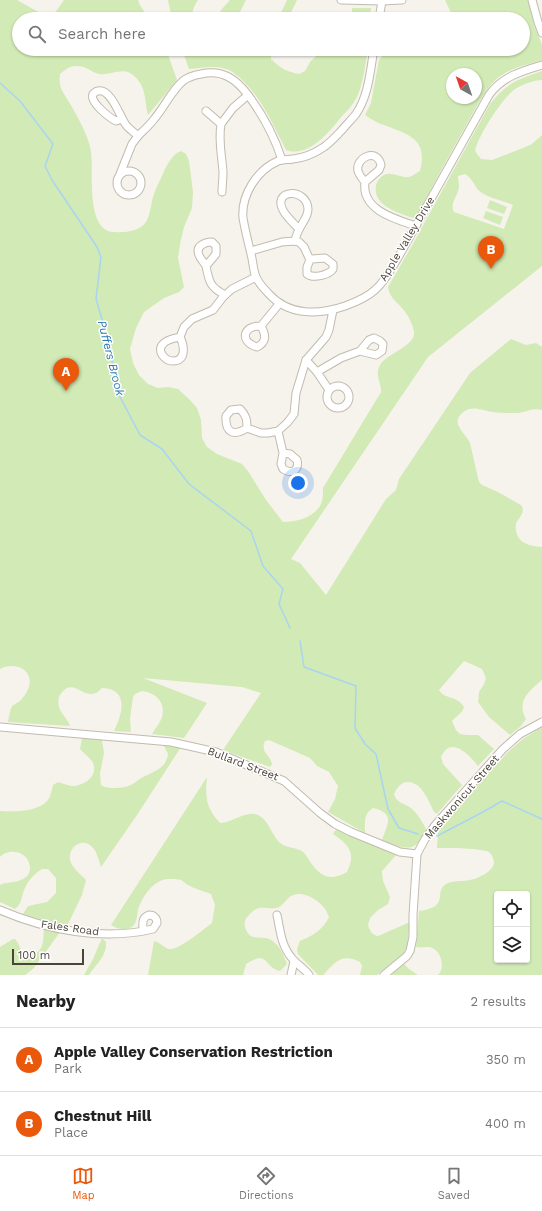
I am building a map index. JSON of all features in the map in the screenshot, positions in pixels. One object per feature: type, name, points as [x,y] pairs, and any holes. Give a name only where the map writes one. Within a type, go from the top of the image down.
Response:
[{"type":"street","points":[[341,0],[402,0]]},
{"type":"street","points":[[532,0],[542,33]]},
{"type":"street","points":[[380,12],[382,1]]},
{"type":"street","name":"Apple Valley Drive","points":[[373,56],[365,97],[356,114],[324,147],[307,156],[282,160],[271,165],[250,186],[245,199],[243,218],[256,277],[263,288],[279,304],[290,310],[304,312],[333,310],[364,298],[376,289],[387,276],[399,256],[490,93],[508,77],[542,65]]},
{"type":"street","points":[[120,174],[132,144],[155,118],[181,83],[196,75],[211,72],[224,74],[236,81],[248,95],[269,126],[282,160]]},
{"type":"street","points":[[122,119],[116,121],[109,116],[94,102],[92,98],[93,94],[99,91],[105,94],[116,104],[122,119],[128,128],[138,136]]},
{"type":"street","points":[[222,192],[223,174],[220,140],[221,124],[233,108],[248,95]]},
{"type":"street","points":[[206,111],[221,124]]},
{"type":"street","points":[[365,182],[364,188],[367,196],[376,209],[387,215],[416,226]]},
{"type":"street","points":[[295,241],[299,229],[308,215],[308,204],[300,196],[294,193],[289,193],[282,199],[282,207],[286,215],[299,229]]},
{"type":"street","points":[[250,251],[282,242],[295,241],[299,242],[304,247],[310,260]]},
{"type":"street","points":[[206,266],[208,280],[217,291],[225,295]]},
{"type":"street","points":[[180,337],[184,327],[190,320],[213,310],[232,289],[256,277]]},
{"type":"street","points":[[261,326],[279,304]]},
{"type":"street","points":[[247,428],[261,433],[278,431],[294,414],[296,393],[306,360],[326,336],[329,330],[333,310]]},
{"type":"street","points":[[318,372],[341,358],[360,351]]},
{"type":"street","points":[[306,360],[318,372],[329,390]]},
{"type":"street","points":[[278,431],[283,453]]},
{"type":"street","name":"Maskwonicut Street","points":[[384,975],[407,956],[410,951],[413,937],[413,908],[417,854],[425,839],[436,824],[503,749],[520,734],[542,722]]},
{"type":"street","name":"Bullard Street","points":[[0,727],[171,742],[197,747],[221,754],[284,780],[335,824],[400,852],[417,854]]},
{"type":"street","name":"Fales Road","points":[[0,910],[14,916],[59,929],[116,934],[143,931]]},
{"type":"street","points":[[277,915],[283,944],[290,957],[309,975]]},
{"type":"street","points":[[292,975],[294,961]]},
{"type":"green space","points":[[0,0],[17,0],[38,12],[12,12],[12,56],[168,56],[177,80],[148,115],[141,84],[129,72],[121,71],[108,74],[99,74],[80,66],[74,66],[67,68],[60,74],[60,86],[88,139],[92,161],[92,185],[95,211],[99,222],[105,229],[114,232],[128,232],[145,224],[155,191],[165,169],[173,156],[178,152],[181,151],[186,154],[189,161],[193,192],[192,208],[184,227],[178,258],[184,287],[179,292],[164,298],[144,312],[136,328],[130,349],[133,363],[139,375],[148,384],[158,388],[168,387],[178,389],[189,399],[197,408],[201,420],[202,438],[207,447],[217,454],[242,464],[283,522],[293,521],[309,516],[313,514],[320,506],[323,488],[381,392],[378,376],[378,369],[380,365],[388,357],[406,346],[413,337],[414,332],[409,319],[403,309],[391,296],[388,287],[490,104],[502,91],[513,83],[542,71],[542,80],[518,87],[504,100],[486,127],[475,151],[481,159],[492,160],[532,144],[542,135],[542,266],[428,357],[291,559],[300,563],[326,595],[386,499],[396,490],[399,479],[470,373],[511,339],[526,345],[536,343],[542,347],[542,410],[535,409],[519,413],[507,413],[472,409],[462,413],[459,417],[458,425],[470,443],[479,482],[521,505],[523,512],[516,523],[519,538],[526,544],[542,547],[542,680],[525,697],[522,707],[526,719],[521,726],[510,735],[489,717],[478,702],[479,692],[486,678],[482,669],[464,661],[439,690],[444,695],[461,703],[464,707],[452,721],[456,730],[460,734],[478,735],[494,749],[478,766],[460,749],[455,747],[445,751],[441,757],[443,764],[462,785],[437,814],[434,812],[424,793],[417,785],[408,782],[401,784],[394,794],[395,797],[413,810],[419,817],[426,830],[418,843],[414,846],[406,848],[382,840],[388,820],[385,813],[380,810],[373,808],[366,816],[365,833],[328,812],[335,799],[338,786],[329,772],[317,766],[310,758],[269,740],[265,741],[264,751],[271,761],[272,764],[270,767],[223,750],[261,693],[242,687],[143,678],[207,703],[184,738],[152,734],[162,717],[163,707],[156,696],[142,691],[135,694],[133,697],[130,719],[131,732],[114,731],[122,704],[117,693],[111,689],[102,688],[96,693],[91,694],[72,687],[64,690],[58,701],[60,710],[70,726],[8,722],[12,706],[19,702],[24,696],[29,687],[30,681],[29,675],[22,668],[17,666],[0,669]],"holes":[[[465,174],[477,189],[482,193],[513,205],[504,229],[454,212],[453,202],[459,189],[458,176]]]},
{"type":"green space","points":[[64,0],[138,0],[144,12],[55,12]]},
{"type":"green space","points":[[168,0],[198,0],[193,12],[171,12]]},
{"type":"green space","points":[[230,0],[246,0],[240,12],[220,12]]},
{"type":"green space","points":[[287,0],[297,0],[291,12],[281,12]]},
{"type":"green space","points":[[445,0],[528,0],[534,25],[542,45],[542,60],[511,70],[502,75],[492,84],[482,98],[482,68],[446,68],[446,104],[478,104],[415,219],[388,208],[383,204],[378,199],[376,184],[379,179],[387,174],[410,177],[420,171],[422,160],[419,145],[415,140],[402,132],[379,123],[365,115],[371,103],[379,60],[382,56],[530,56],[530,12],[451,12]]},
{"type":"green space","points":[[352,8],[371,8],[371,12],[352,12]]},
{"type":"green space","points":[[184,56],[271,56],[271,59],[287,71],[299,74],[305,71],[310,62],[316,56],[367,56],[362,84],[353,104],[318,142],[303,150],[294,151],[286,150],[260,102],[239,77],[230,70],[217,67],[189,69]]},
{"type":"green space","points":[[490,200],[507,207],[504,214],[487,208]]},
{"type":"green space","points":[[486,211],[503,217],[500,225],[483,218]]},
{"type":"green space","points":[[542,727],[542,975],[438,975],[442,968],[442,963],[437,951],[429,947],[416,947],[419,911],[429,909],[438,903],[442,887],[446,884],[479,877],[489,871],[494,863],[489,852],[464,848],[437,848],[438,832],[440,827],[460,804],[508,752],[523,739]]},
{"type":"green space","points":[[82,738],[102,740],[104,753],[100,773],[101,785],[112,788],[120,788],[131,785],[162,767],[168,754],[164,746],[165,744],[181,747],[101,867],[94,849],[90,845],[80,843],[73,848],[70,858],[71,863],[86,880],[82,895],[67,926],[58,925],[23,914],[28,906],[47,902],[56,893],[56,878],[48,869],[42,869],[27,883],[18,907],[15,909],[0,902],[0,885],[24,879],[29,872],[30,865],[27,859],[20,853],[8,852],[0,857],[0,811],[19,811],[38,807],[48,800],[51,795],[53,785],[58,782],[75,786],[84,783],[92,777],[94,773],[93,763],[80,749]]},
{"type":"green space","points":[[207,777],[206,791],[209,807],[215,818],[220,823],[248,814],[262,817],[279,842],[302,851],[315,868],[323,875],[331,877],[341,875],[347,872],[350,864],[351,852],[345,843],[333,834],[336,829],[396,855],[382,871],[383,881],[390,897],[388,904],[378,910],[370,918],[368,925],[374,935],[378,936],[410,922],[407,947],[403,954],[377,975],[360,975],[362,966],[360,962],[348,958],[339,960],[323,975],[318,975],[298,954],[297,949],[300,941],[317,932],[324,926],[329,917],[326,910],[311,897],[297,894],[291,896],[279,907],[256,909],[246,918],[245,921],[245,927],[250,936],[267,938],[279,947],[287,964],[280,971],[271,967],[266,961],[259,958],[246,964],[243,975],[148,975],[154,941],[168,949],[174,948],[191,939],[212,923],[215,905],[211,894],[187,885],[181,880],[163,880],[153,886],[145,895],[138,910],[136,922],[132,927],[129,929],[122,929],[111,925]]},
{"type":"green space","points":[[44,928],[60,932],[34,968],[25,975],[0,975],[0,947],[15,939],[23,952],[30,955],[34,954],[40,950],[42,946]]},
{"type":"green space","points":[[102,938],[106,942],[105,952],[89,975],[84,975],[93,959]]},
{"type":"green space","points":[[404,964],[409,969],[418,975],[391,975]]},
{"type":"waterway","name":"Puffers Brook","points":[[0,83],[20,101],[53,144],[45,166],[52,180],[97,247],[101,257],[96,299],[109,343],[118,393],[140,435],[162,449],[189,484],[251,531],[263,566],[283,589],[279,604],[290,628]]},
{"type":"waterway","points":[[300,641],[304,667],[356,686],[355,728],[365,744],[376,754],[388,809],[399,828],[418,834]]},
{"type":"waterway","points":[[437,836],[502,801],[542,819]]},
{"type":"place","name":"Chestnut Hill","points":[[491,269]]},
{"type":"place","name":"Apple Valley Conservation Restriction","points":[[66,391]]}]
